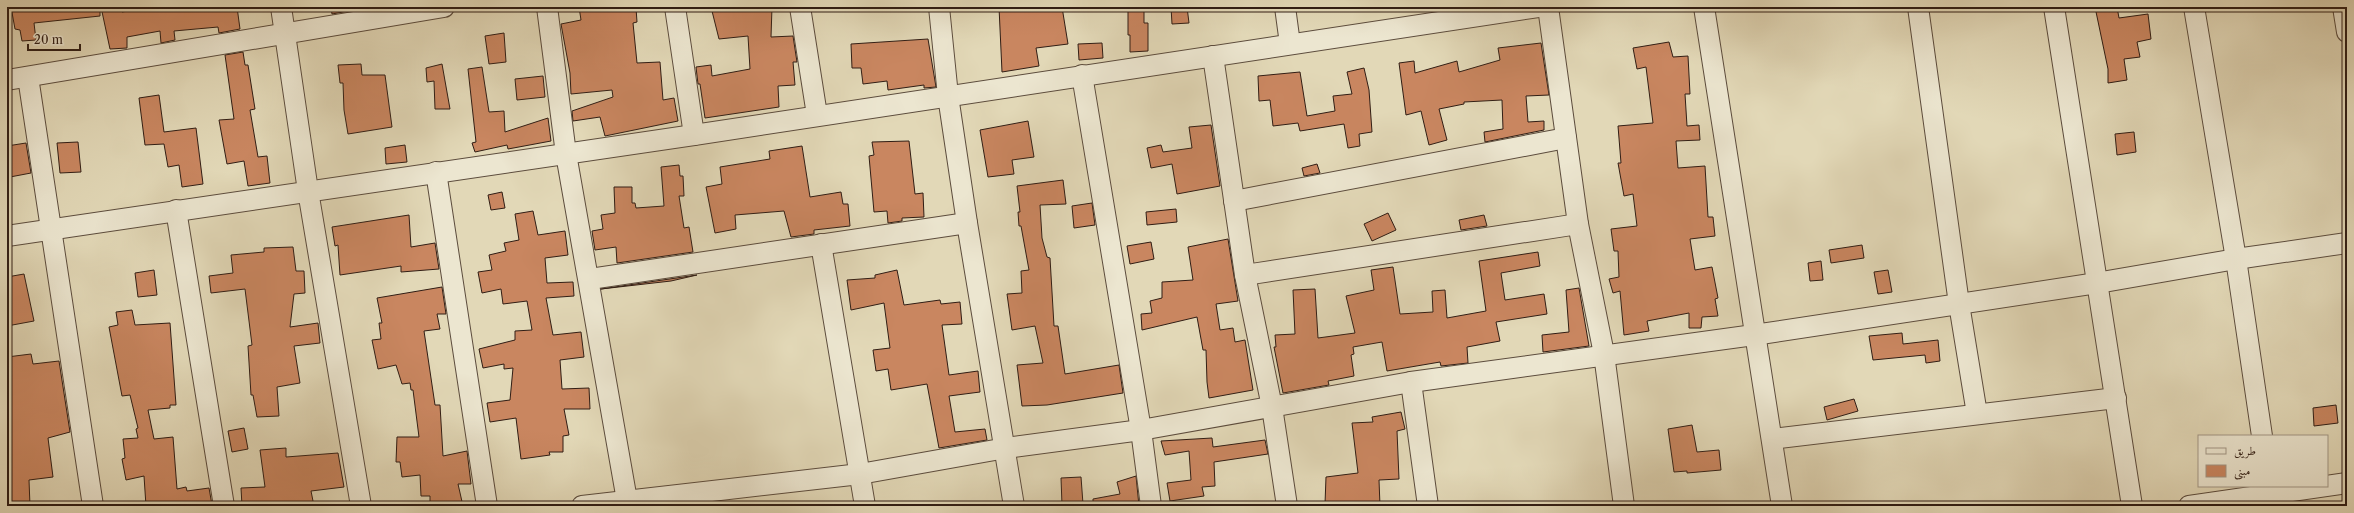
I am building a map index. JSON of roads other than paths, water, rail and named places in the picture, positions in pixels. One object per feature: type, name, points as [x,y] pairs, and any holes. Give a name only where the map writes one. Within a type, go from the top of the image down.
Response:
[{"type":"street","points":[[281,7],[308,191],[361,506]]},
{"type":"street","points":[[7,80],[444,7]]},
{"type":"street","points":[[547,7],[566,154],[590,279],[628,503]]},
{"type":"street","points":[[675,7],[694,135]]},
{"type":"street","points":[[800,7],[817,115]]},
{"type":"street","points":[[938,7],[948,96],[967,223],[1006,448],[1014,506]]},
{"type":"street","points":[[1285,7],[1290,44]]},
{"type":"street","points":[[7,236],[694,135],[817,115],[1290,44],[1418,15],[1538,7]]},
{"type":"street","points":[[1548,7],[1578,224],[1604,354],[1624,506]]},
{"type":"street","points":[[1704,7],[1754,335],[1782,506]]},
{"type":"street","points":[[1918,7],[1959,304],[1977,414]]},
{"type":"street","points":[[2054,7],[2132,506]]},
{"type":"street","points":[[2194,7],[2236,259],[2262,435]]},
{"type":"street","points":[[2343,7],[2347,32]]},
{"type":"street","points":[[1213,56],[1245,275],[1272,407],[1287,506]]},
{"type":"street","points":[[1082,75],[1141,430],[1151,506]]},
{"type":"street","points":[[28,77],[93,506]]},
{"type":"street","points":[[1234,201],[1566,138]]},
{"type":"street","points":[[436,172],[487,506]]},
{"type":"street","points":[[176,210],[224,506]]},
{"type":"street","points":[[590,279],[967,223]]},
{"type":"street","points":[[1245,275],[1578,224]]},
{"type":"street","points":[[582,506],[628,503],[860,474],[1006,448],[1141,430],[1412,382],[1604,354],[1754,335],[2097,283],[2236,259],[2347,243]]},
{"type":"street","points":[[821,244],[865,506]]},
{"type":"street","points":[[1412,382],[1428,506]]},
{"type":"street","points":[[1772,439],[2116,398]]},
{"type":"street","points":[[2328,486],[2347,483]]},
{"type":"street","points":[[2190,506],[2322,487]]}]
